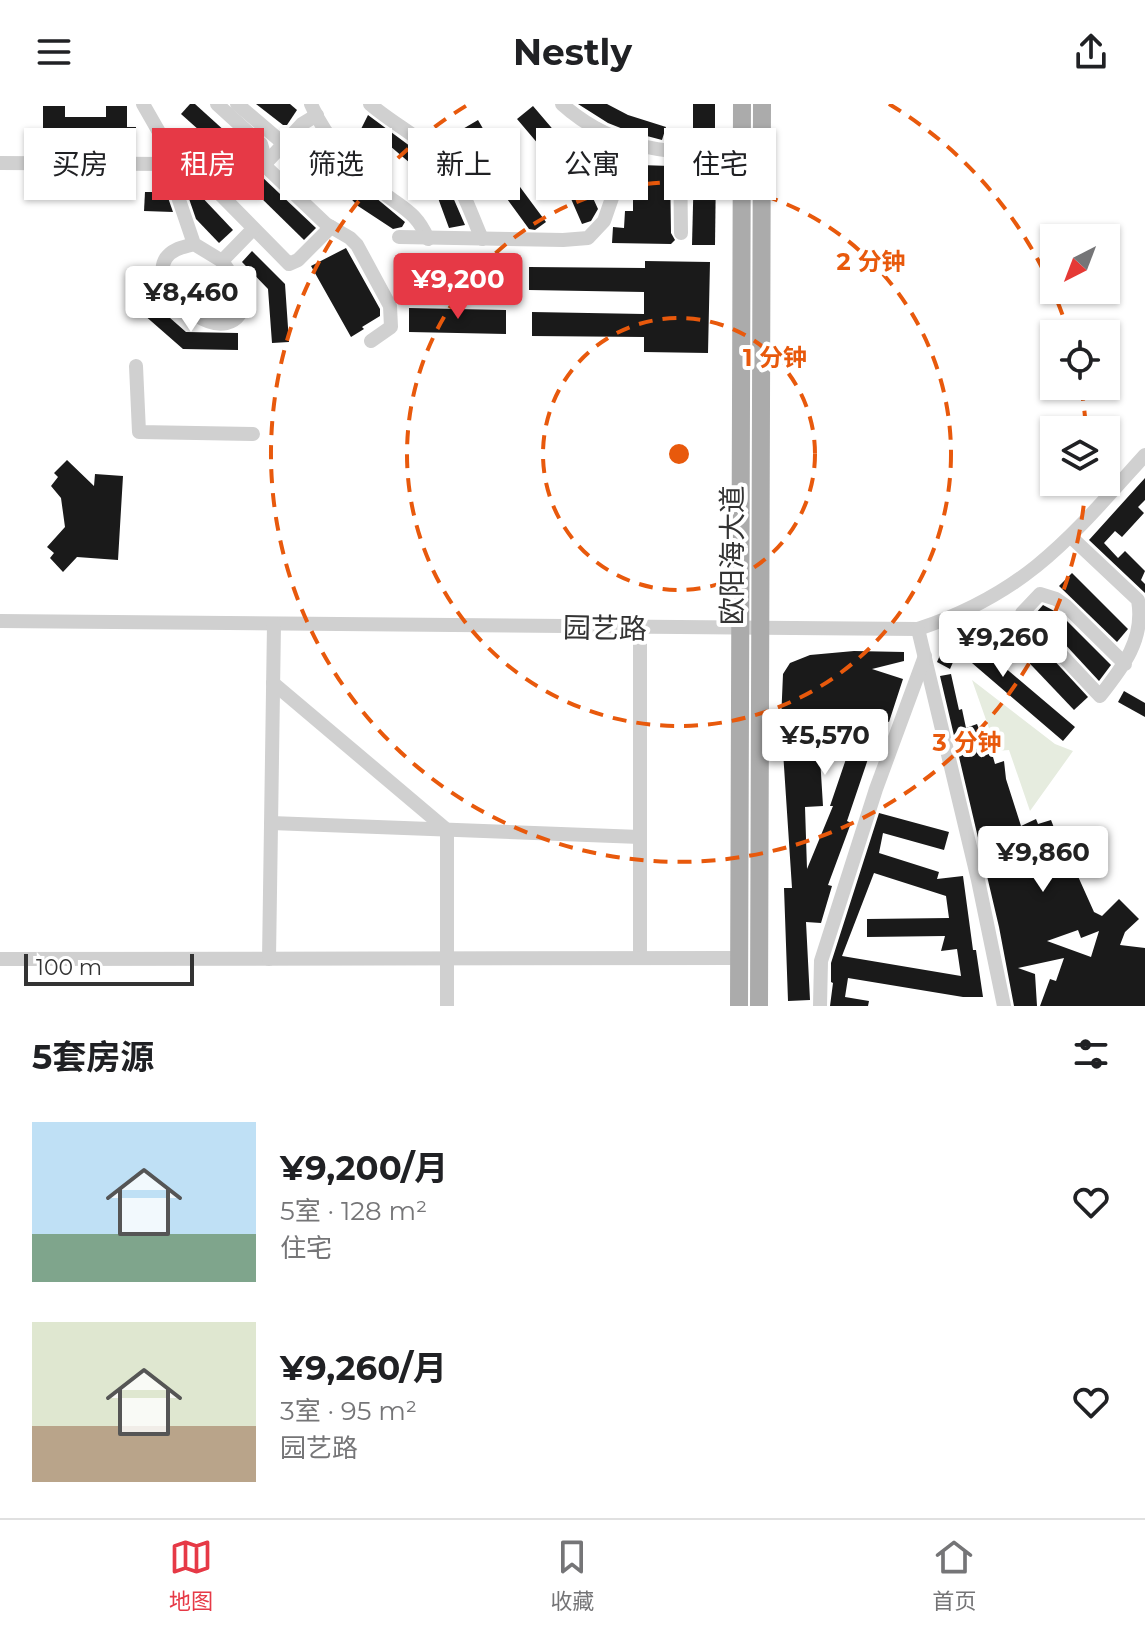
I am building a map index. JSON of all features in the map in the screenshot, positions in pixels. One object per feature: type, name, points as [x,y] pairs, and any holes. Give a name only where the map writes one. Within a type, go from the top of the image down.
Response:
[{"type":"main road","name":"欧阳海大道","points":[[742,104],[742,128]]},
{"type":"main road","name":"欧阳海大道","points":[[759,1006],[762,104]]},
{"type":"main road","name":"欧阳海大道","points":[[739,1006],[742,200]]},
{"type":"street","points":[[143,104],[157,128]]},
{"type":"street","points":[[217,104],[243,128]]},
{"type":"street","points":[[237,104],[280,141]]},
{"type":"street","points":[[370,104],[445,163],[482,239]]},
{"type":"street","points":[[562,104],[595,128]]},
{"type":"street","points":[[298,128],[314,110],[353,163],[384,194],[414,215],[428,239]]},
{"type":"street","points":[[280,148],[264,165],[280,180]]},
{"type":"street","points":[[0,163],[152,164]]},
{"type":"street","points":[[180,200],[194,244],[222,261],[246,296],[244,310],[235,320],[217,324],[204,321],[184,306],[170,289],[162,270],[166,258],[175,250],[194,244]]},
{"type":"street","points":[[226,200],[289,264],[298,260],[331,227]]},
{"type":"street","points":[[302,200],[331,227],[357,245],[390,306],[391,327],[371,341]]},
{"type":"street","points":[[399,237],[588,238],[604,221],[611,200]]},
{"type":"street","points":[[681,200],[681,233]]},
{"type":"street","points":[[222,261],[253,229]]},
{"type":"street","points":[[136,366],[139,432],[253,434]]},
{"type":"street","name":"园艺路","points":[[0,621],[918,629],[950,619],[1029,574],[1071,537],[1145,455]]},
{"type":"street","points":[[1071,537],[1138,600],[1144,612],[1142,640],[1125,664],[1100,696],[1022,613],[1040,594],[1056,599],[1125,664]]},
{"type":"street","points":[[269,959],[274,624]]},
{"type":"street","points":[[640,628],[640,958]]},
{"type":"street","points":[[918,629],[978,880],[1004,1006]]},
{"type":"street","points":[[820,1006],[821,961],[876,789],[925,656]]},
{"type":"street","points":[[273,683],[447,830],[447,1006]]},
{"type":"street","points":[[271,823],[640,837]]},
{"type":"street","points":[[0,959],[739,958]]},
{"type":"shaded area","points":[[972,680],[1055,744],[1073,751],[1030,811],[1009,750],[997,751]]},
{"type":"water","points":[[177,269],[184,275],[207,280],[224,297],[218,303],[204,298],[195,299],[179,282]]},
{"type":"building","points":[[190,104],[195,104],[222,128],[197,128],[181,114]]},
{"type":"building","points":[[256,104],[290,104],[297,110],[287,125],[283,125]]},
{"type":"building","points":[[578,104],[607,104],[628,115],[666,127],[662,140],[648,136],[648,128],[620,128]]},
{"type":"building","points":[[693,104],[715,104],[715,128],[693,128]]},
{"type":"building","points":[[43,106],[65,106],[65,117],[106,117],[106,106],[127,106],[127,127],[136,127],[136,128],[43,128]]},
{"type":"building","points":[[533,106],[552,128],[536,128],[536,141],[517,119]]},
{"type":"building","points":[[368,115],[386,128],[362,128]]},
{"type":"building","points":[[478,120],[483,128],[464,128]]},
{"type":"building","points":[[392,133],[408,145],[408,161],[392,148]]},
{"type":"building","points":[[648,165],[664,166],[664,200],[671,200],[671,233],[675,240],[671,244],[612,243],[613,227],[624,228],[625,211],[633,211],[633,200],[648,200]]},
{"type":"building","points":[[264,179],[280,194],[280,200],[286,200],[316,228],[304,240],[263,200]]},
{"type":"building","points":[[520,187],[546,222],[535,230],[529,229],[508,200],[520,200]]},
{"type":"building","points":[[145,192],[152,192],[152,200],[169,200],[173,212],[144,211]]},
{"type":"building","points":[[189,200],[205,200],[233,230],[219,243],[196,219]]},
{"type":"building","points":[[352,200],[379,200],[405,222],[402,227],[393,229]]},
{"type":"building","points":[[439,200],[454,200],[465,225],[449,228]]},
{"type":"building","points":[[572,200],[594,200],[598,209],[591,221],[582,224]]},
{"type":"building","points":[[693,200],[716,200],[715,245],[692,245]]},
{"type":"building","points":[[346,248],[380,309],[380,316],[351,337],[311,266]]},
{"type":"building","points":[[252,251],[285,284],[289,342],[272,343],[268,289],[242,262]]},
{"type":"building","points":[[645,261],[710,262],[708,353],[644,352],[644,337],[532,336],[532,312],[644,314],[644,292],[529,290],[529,267],[645,268]]},
{"type":"building","points":[[411,266],[505,267],[505,291],[411,290]]},
{"type":"building","points":[[153,303],[186,332],[238,333],[238,350],[183,349],[143,314]]},
{"type":"building","points":[[409,308],[506,310],[506,334],[409,332]]},
{"type":"building","points":[[67,460],[94,486],[95,474],[123,476],[118,560],[77,557],[63,572],[50,558],[54,553],[47,547],[65,527],[61,498],[51,486],[58,477],[54,473]]},
{"type":"building","points":[[1145,478],[1145,500],[1138,507],[1144,513],[1122,537],[1115,531],[1104,543],[1118,558],[1125,551],[1145,571],[1141,580],[1145,584],[1145,593],[1089,540]]},
{"type":"building","points":[[1072,573],[1128,629],[1117,642],[1059,586]]},
{"type":"building","points":[[1043,605],[1060,614],[1111,665],[1099,681],[1036,613]]},
{"type":"building","points":[[1013,616],[1088,697],[1074,710],[998,630]]},
{"type":"building","points":[[972,618],[981,626],[970,638],[1075,727],[1063,741],[958,651],[950,669],[937,662],[944,646]]},
{"type":"building","points":[[854,651],[904,652],[904,661],[872,669],[903,679],[889,722],[871,716],[863,757],[868,759],[847,821],[851,823],[828,885],[832,886],[821,923],[806,922],[810,1000],[788,1001],[784,888],[792,888],[781,721],[783,674],[790,663],[810,655]],"holes":[[[847,756],[830,806],[833,806],[807,869],[805,807],[823,806],[820,757]]]},
{"type":"building","points":[[951,674],[966,728],[977,724],[985,744],[989,743],[995,764],[1004,761],[1006,779],[1021,826],[1036,819],[1038,824],[1051,820],[1058,838],[1065,835],[1077,861],[1072,863],[1094,912],[1102,916],[1119,899],[1139,919],[1125,932],[1120,945],[1145,948],[1145,1006],[1040,1006],[1050,979],[1056,981],[1064,958],[1018,968],[1035,974],[1037,1006],[1014,1006],[999,927],[940,676]],"holes":[[[1078,930],[1081,938],[1099,931],[1091,957],[1047,941]]]},
{"type":"building","points":[[1124,691],[1145,703],[1145,717],[1118,702]]},
{"type":"building","points":[[879,813],[949,832],[944,850],[883,833],[879,853],[939,872],[937,879],[963,876],[983,997],[963,997],[848,978],[845,997],[869,1001],[868,1006],[830,1006],[833,983],[831,963]],"holes":[[[874,873],[946,896],[949,918],[867,919],[867,937],[945,936],[941,951],[957,949],[961,976],[842,956]]]}]
